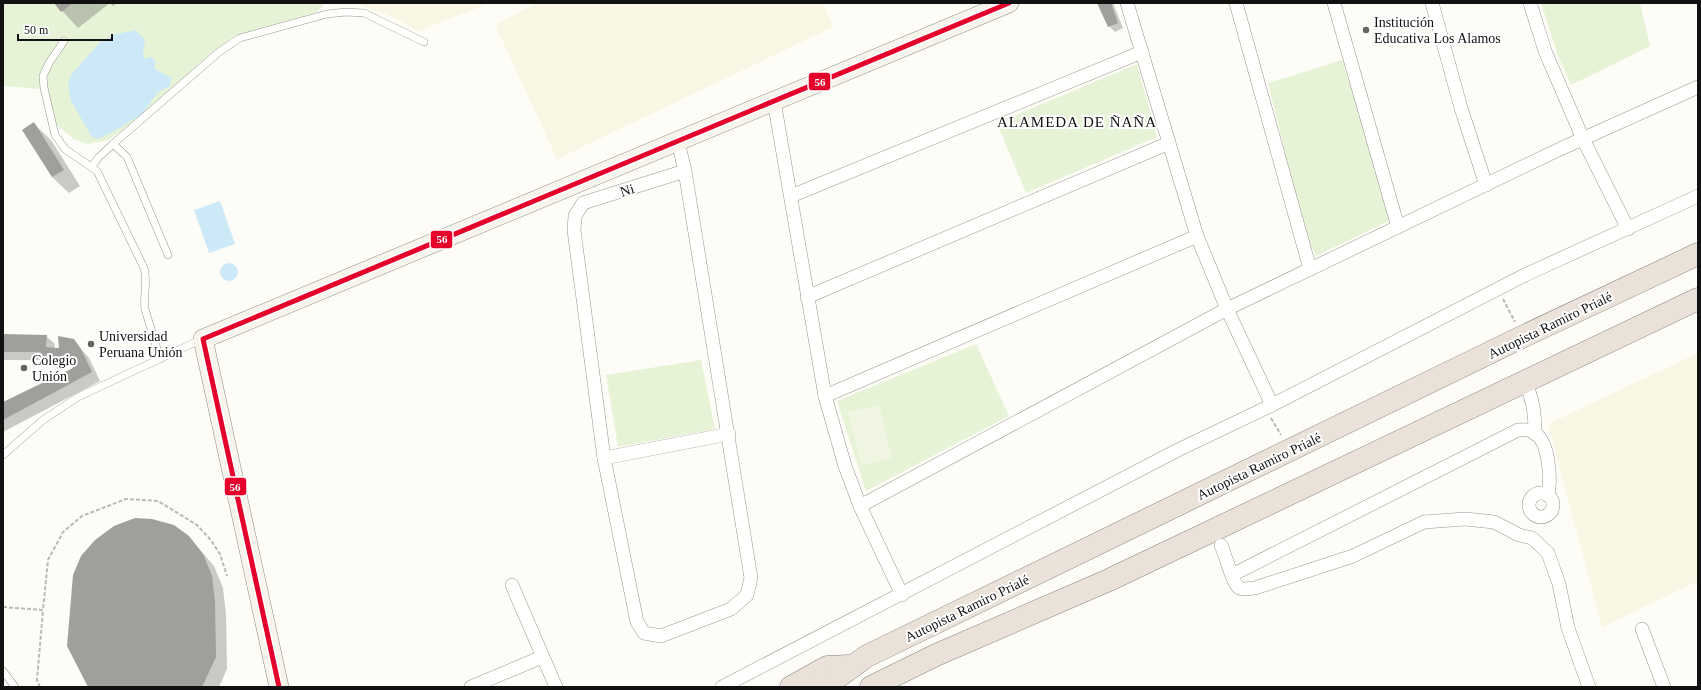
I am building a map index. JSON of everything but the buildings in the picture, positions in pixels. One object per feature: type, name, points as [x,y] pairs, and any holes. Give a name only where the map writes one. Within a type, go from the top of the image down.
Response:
[{"type":"highway","name":"Autopista Ramiro Prialé","points":[[824,687],[873,653],[1522,337],[1698,254]]},
{"type":"highway","name":"Autopista Ramiro Prialé","points":[[871,687],[936,655],[1109,580],[1698,299]]},
{"type":"highway","points":[[791,687],[828,667],[855,665]]},
{"type":"street","points":[[279,687],[203,339],[678,142],[990,7],[1009,3]]},
{"type":"street","points":[[1127,3],[1197,236],[1269,407]]},
{"type":"street","points":[[1236,3],[1310,269]]},
{"type":"street","points":[[1334,3],[1398,227]]},
{"type":"street","points":[[1432,3],[1461,108],[1486,185]]},
{"type":"street","points":[[1530,3],[1545,51],[1583,139],[1628,229]]},
{"type":"street","points":[[791,196],[1142,52]]},
{"type":"street","points":[[860,506],[1227,309],[1583,139],[1698,87]]},
{"type":"street","points":[[774,101],[825,396],[845,466],[860,506],[902,595]]},
{"type":"street","points":[[678,142],[685,171],[729,434],[751,578],[747,595],[731,609],[661,636],[644,633],[637,622],[604,458],[729,434]]},
{"type":"street","points":[[808,297],[1169,143]]},
{"type":"street","name":"Ni","points":[[604,458],[574,230],[574,216],[583,203],[685,171]]},
{"type":"street","points":[[722,687],[902,595],[1178,450],[1269,407],[1498,289],[1698,196]]},
{"type":"street","points":[[825,396],[1197,236]]},
{"type":"street","points":[[1524,382],[1531,395],[1534,409],[1535,434]]},
{"type":"street","points":[[1232,575],[1518,430],[1530,430],[1539,437],[1546,452],[1551,480],[1548,495]]},
{"type":"street","points":[[1221,545],[1234,583],[1240,588],[1255,588],[1353,556],[1424,522],[1465,518],[1494,522],[1519,535],[1532,538],[1548,553],[1559,584],[1568,628],[1589,687]]},
{"type":"street","points":[[512,585],[556,687]]},
{"type":"street","points":[[1642,629],[1664,687]]},
{"type":"street","points":[[471,687],[542,656]]},
{"type":"lane","points":[[92,166],[113,144],[219,52],[240,38],[327,14],[346,12],[364,13],[424,42]]},
{"type":"lane","points":[[64,41],[49,63],[43,76],[44,88],[55,135],[65,149],[92,166],[102,180],[144,268],[147,278],[144,301],[145,309],[160,359]]},
{"type":"lane","points":[[113,144],[127,157],[168,255]]},
{"type":"lane","points":[[3,455],[42,420],[78,397],[203,339]]},
{"type":"lane","points":[[3,671],[14,687]]},
{"type":"path","points":[[1498,289],[1522,337]]},
{"type":"path","points":[[1269,407],[1290,451]]},
{"type":"path","points":[[40,687],[37,680],[48,560],[63,532],[82,516],[126,499],[158,501],[197,525],[210,539],[220,554],[226,576]]},
{"type":"path","points":[[3,607],[43,610]]},
{"type":"shaded area","points":[[359,3],[491,3],[418,31],[388,15],[361,6]]},
{"type":"shaded area","points":[[538,3],[823,3],[833,27],[557,159],[495,25]]},
{"type":"shaded area","points":[[1698,353],[1698,581],[1602,627],[1548,424]]},
{"type":"green space","points":[[3,3],[323,3],[323,6],[315,13],[234,36],[209,55],[132,124],[108,140],[87,144],[74,139],[53,122],[40,89],[3,86]]},
{"type":"green space","points":[[1541,3],[1640,3],[1650,46],[1571,85],[1558,56]]},
{"type":"green space","points":[[1342,60],[1393,219],[1316,256],[1305,234],[1268,83]]},
{"type":"green space","points":[[1137,64],[1157,137],[1026,193],[997,123]]},
{"type":"green space","points":[[976,344],[1009,416],[866,491],[837,401]]},
{"type":"green space","points":[[701,360],[715,429],[618,447],[606,375]]},
{"type":"green space","points":[[879,405],[892,458],[861,465],[848,412]]},
{"type":"water","points":[[136,30],[145,40],[143,52],[144,59],[151,57],[155,60],[155,69],[172,78],[169,87],[158,92],[142,114],[113,132],[98,139],[92,137],[71,101],[68,84],[71,75],[102,40],[117,34]]},
{"type":"water","points":[[220,201],[235,244],[209,253],[194,210]]},
{"type":"water","points":[[225,263],[233,263],[238,268],[236,279],[233,281],[225,281],[220,276],[220,268]]},
{"type":"transit line","name":"56","points":[[279,687],[203,339],[1009,3]]},
{"type":"place","name":"Institución Educativa Los Alamos","points":[[1366,30]]},
{"type":"place","name":"Universidad Peruana Unión","points":[[91,344]]},
{"type":"place","name":"Colegio Unión","points":[[24,368]]},
{"type":"district","name":"ALAMEDA DE ÑAÑA","points":[[1077,122]]}]
